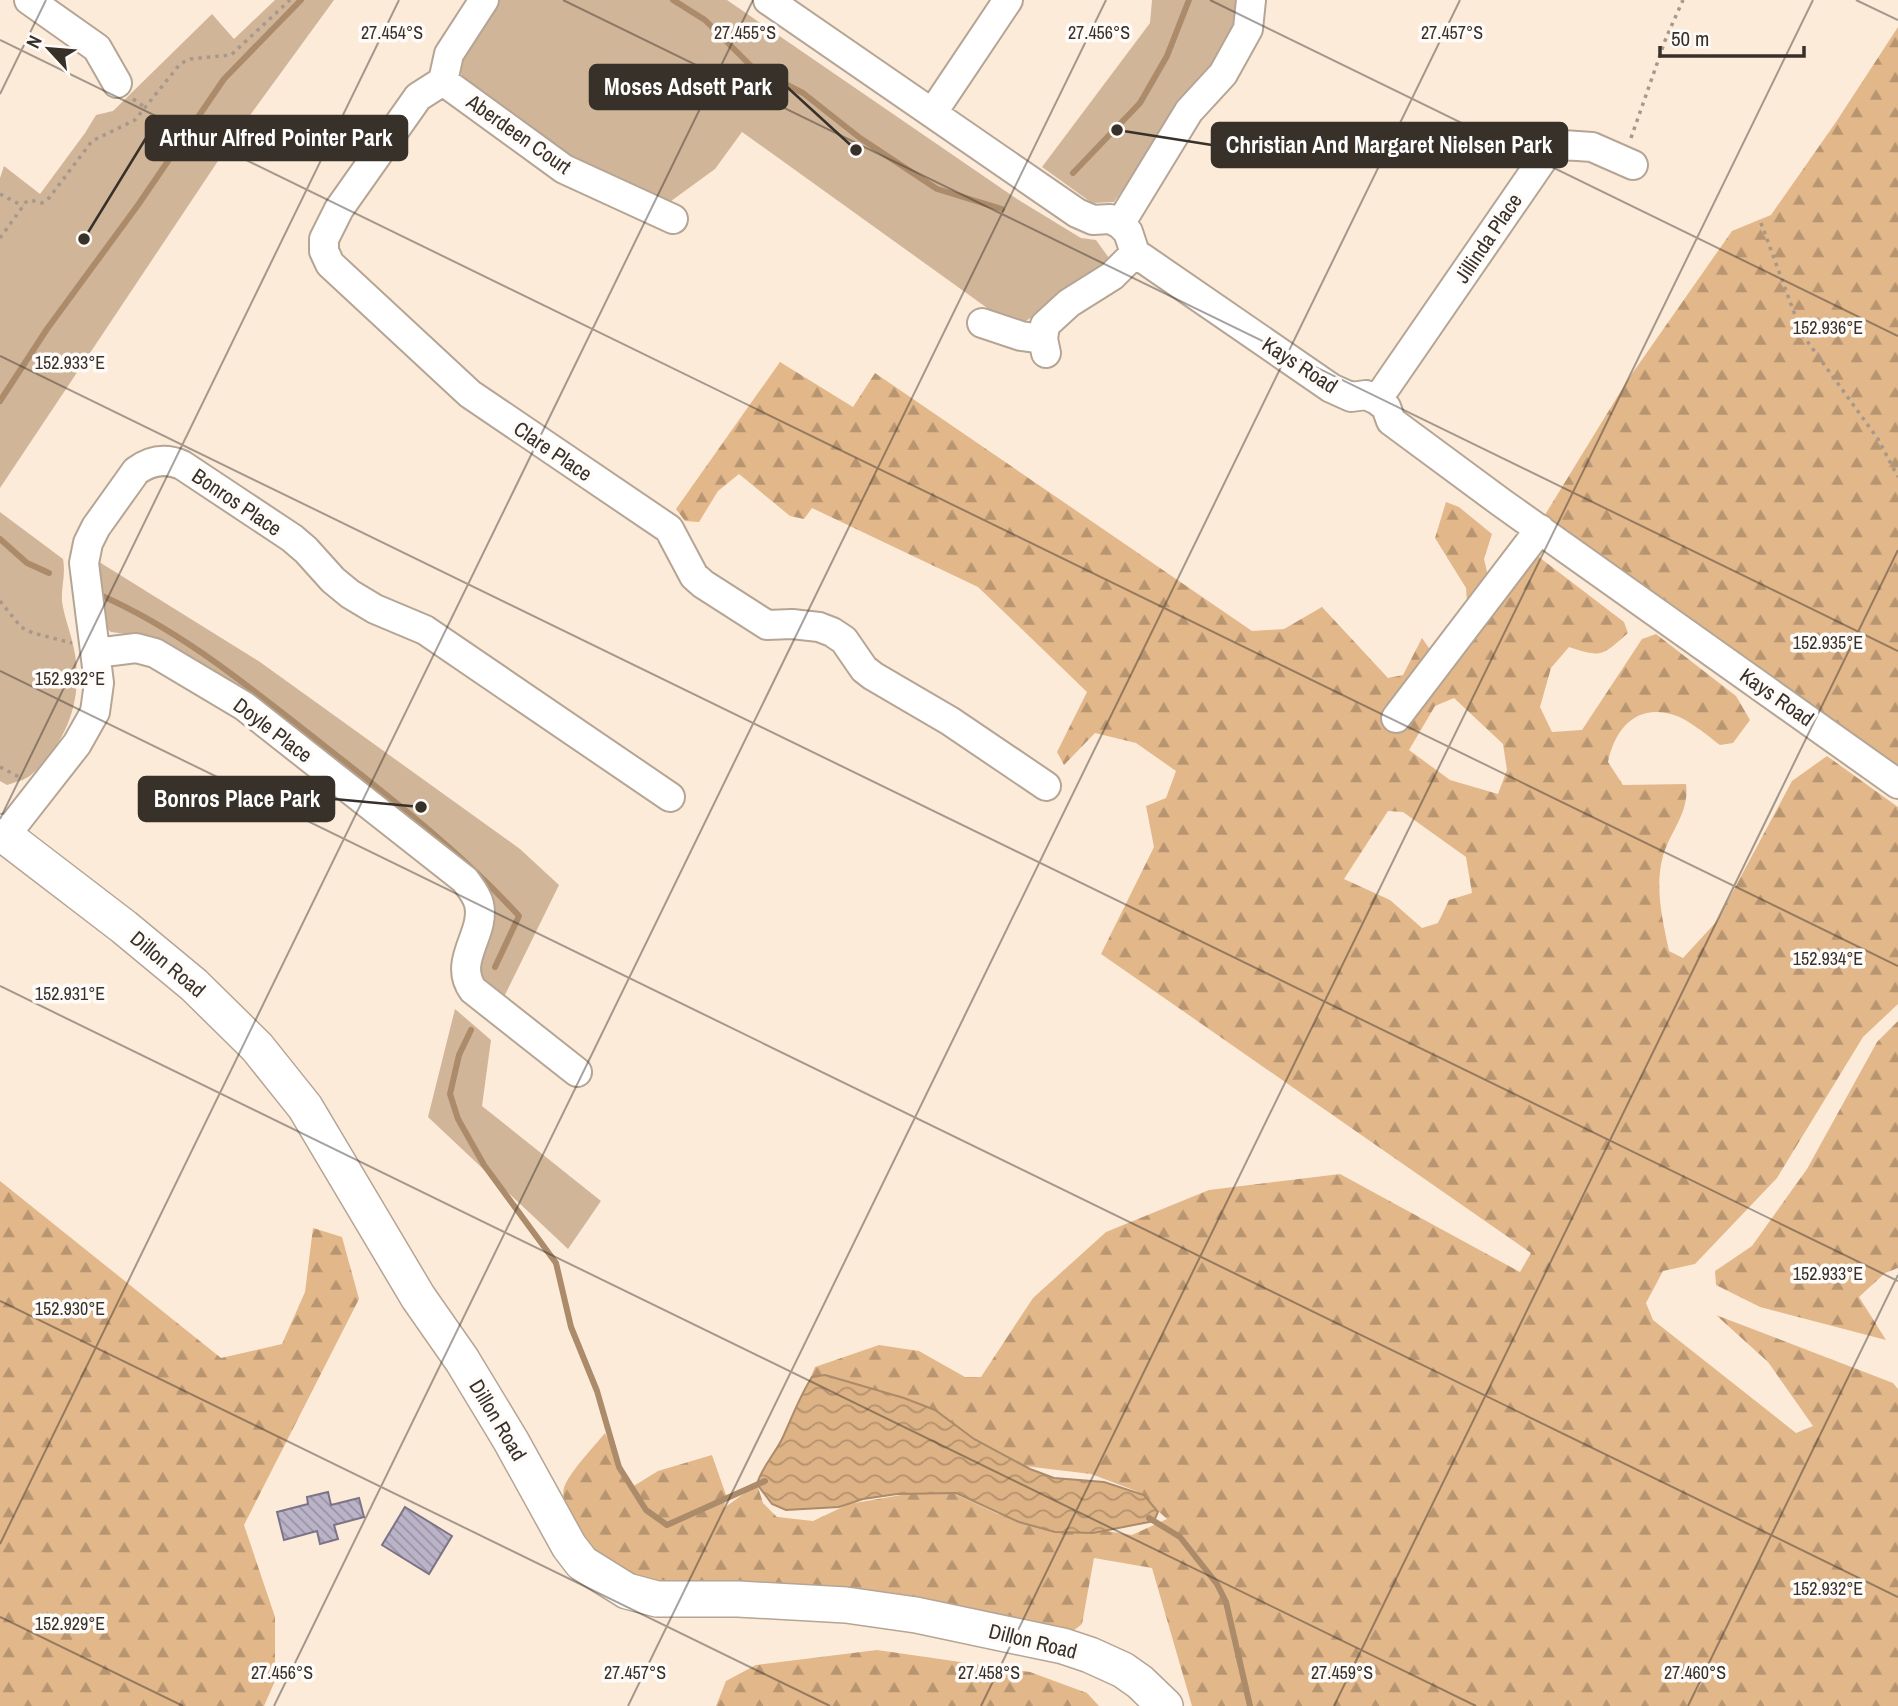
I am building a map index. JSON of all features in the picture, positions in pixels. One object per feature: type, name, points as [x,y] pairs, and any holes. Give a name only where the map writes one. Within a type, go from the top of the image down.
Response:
[{"type":"main road","name":"Dillon Road","points":[[2,834],[124,927],[194,985],[257,1047],[305,1107],[418,1297],[462,1360],[504,1429],[569,1546],[582,1563],[627,1591],[657,1599],[738,1599],[846,1605],[916,1615],[1063,1646],[1123,1671],[1140,1682],[1165,1706]]},
{"type":"street","points":[[29,0],[97,48],[117,83]]},
{"type":"street","points":[[443,81],[449,54],[484,0]]},
{"type":"street","points":[[768,0],[1077,213],[1093,220],[1110,219],[1121,224],[1189,111],[1223,74],[1248,29],[1251,0]]},
{"type":"street","points":[[933,113],[1008,0]]},
{"type":"street","name":"Aberdeen Court","points":[[443,81],[564,169],[673,219]]},
{"type":"street","name":"Clare Place","points":[[443,81],[418,97],[338,209],[324,239],[324,251],[330,264],[470,394],[669,529],[694,576],[703,584],[767,625],[819,627],[845,639],[864,669],[873,676],[950,721],[1046,786]]},
{"type":"street","name":"Jillinda Place","points":[[1377,400],[1545,156],[1563,145],[1592,147],[1628,162]]},
{"type":"street","name":"Kays Road","points":[[1121,224],[1128,232],[1135,253],[1331,388],[1351,397],[1366,395],[1377,400],[1386,407],[1391,421],[1898,784]]},
{"type":"street","points":[[982,323],[1044,346],[1045,325],[1069,303],[1112,276],[1135,253]]},
{"type":"street","name":"Bonros Place","points":[[2,834],[88,727],[99,694],[84,563],[88,543],[96,527],[136,471],[154,462],[174,461],[182,465],[299,544],[350,594],[375,609],[425,630],[670,797]]},
{"type":"street","points":[[1396,718],[1540,529]]},
{"type":"street","name":"Doyle Place","points":[[96,653],[136,648],[155,653],[244,706],[465,880],[480,904],[479,918],[466,963],[468,983],[473,990],[577,1072]]},
{"type":"path","points":[[0,239],[23,206],[30,201],[43,203],[49,198],[92,141],[135,120],[180,64],[190,59],[232,55],[290,0]]},
{"type":"path","points":[[1628,162],[1666,38],[1683,0]]},
{"type":"path","points":[[0,194],[23,206]]},
{"type":"path","points":[[1761,223],[1802,334],[1878,439],[1898,477]]},
{"type":"path","points":[[0,601],[26,630],[68,642],[88,653],[96,653]]},
{"type":"green space","points":[[1898,27],[1898,780],[1540,523],[1627,381],[1732,231],[1771,215]]},
{"type":"green space","points":[[780,362],[853,407],[875,373],[1252,631],[1284,629],[1322,607],[1388,678],[1403,675],[1422,638],[1438,661],[1469,630],[1466,588],[1435,538],[1446,502],[1459,507],[1492,534],[1484,559],[1491,589],[1531,551],[1624,622],[1628,633],[1607,650],[1588,653],[1569,647],[1551,668],[1540,707],[1552,732],[1582,730],[1642,639],[1656,634],[1736,696],[1750,720],[1733,743],[1720,745],[1680,717],[1649,712],[1630,721],[1622,729],[1611,750],[1608,762],[1623,785],[1686,784],[1685,805],[1665,850],[1659,883],[1669,951],[1683,958],[1717,921],[1792,781],[1827,756],[1898,807],[1898,1004],[1863,1037],[1777,1178],[1695,1264],[1663,1271],[1646,1303],[1653,1320],[1796,1433],[1813,1426],[1768,1362],[1716,1315],[1893,1383],[1898,1389],[1898,1706],[1192,1706],[1152,1568],[1094,1558],[1082,1624],[1073,1631],[1014,1621],[657,1583],[624,1575],[601,1558],[572,1521],[563,1495],[565,1485],[573,1472],[605,1433],[632,1487],[658,1471],[712,1455],[726,1495],[724,1508],[757,1484],[763,1503],[777,1517],[813,1521],[849,1504],[942,1488],[998,1514],[1132,1535],[1167,1519],[1136,1491],[1091,1474],[992,1462],[819,1389],[810,1379],[815,1367],[879,1345],[919,1351],[965,1377],[981,1377],[1033,1298],[1106,1232],[1209,1190],[1340,1174],[1520,1272],[1531,1253],[1101,954],[1154,847],[1146,806],[1166,798],[1176,771],[1136,743],[1095,733],[1064,765],[1057,752],[1087,692],[978,587],[812,508],[804,519],[790,516],[739,474],[718,491],[699,522],[685,521],[676,509]],"holes":[[[1454,698],[1503,744],[1507,770],[1498,794],[1450,780],[1409,750],[1435,706]],[[1388,811],[1403,812],[1466,857],[1472,893],[1449,900],[1438,923],[1422,928],[1390,900],[1344,879]]]},
{"type":"green space","points":[[1898,1021],[1898,1268],[1885,1273],[1859,1297],[1886,1340],[1760,1307],[1716,1285],[1715,1271],[1752,1246],[1807,1169],[1877,1042]]},
{"type":"green space","points":[[0,1181],[221,1358],[282,1344],[305,1292],[313,1228],[342,1237],[359,1299],[244,1525],[275,1617],[275,1681],[264,1706],[0,1706]]},
{"type":"green space","points":[[877,1650],[1030,1672],[1087,1693],[1099,1706],[716,1706],[726,1681],[756,1665]]},
{"type":"shaded area","points":[[275,0],[334,0],[232,140],[0,488],[0,178],[4,166],[40,194],[96,115],[113,111],[212,14],[234,39]]},
{"type":"shaded area","points":[[494,0],[727,0],[1017,199],[1081,238],[1096,240],[1114,265],[1015,328],[742,132],[715,169],[667,204],[585,169],[463,82],[457,55]]},
{"type":"shaded area","points":[[1152,0],[1243,0],[1240,21],[1220,64],[1192,92],[1114,202],[1092,203],[1042,167],[1150,23]]},
{"type":"shaded area","points":[[0,512],[63,559],[62,601],[77,667],[75,701],[64,733],[44,762],[31,775],[7,785],[0,781]]},
{"type":"shaded area","points":[[88,555],[260,662],[520,849],[559,885],[501,1003],[473,977],[483,899],[141,636],[111,632],[97,622]]},
{"type":"shaded area","points":[[455,1009],[491,1040],[482,1106],[601,1201],[568,1249],[428,1117]]},
{"type":"water","points":[[825,1375],[935,1410],[974,1439],[1030,1469],[1054,1478],[1104,1482],[1144,1495],[1158,1512],[1154,1521],[1093,1533],[1055,1532],[1019,1522],[956,1493],[897,1494],[863,1499],[839,1507],[786,1510],[772,1504],[757,1484],[812,1377]]},
{"type":"building","points":[[328,1492],[331,1505],[359,1498],[364,1517],[334,1525],[338,1539],[320,1544],[317,1531],[284,1540],[277,1512],[308,1504],[307,1497]]},
{"type":"building","points":[[405,1507],[452,1536],[429,1574],[382,1545]]},
{"type":"waterway","points":[[0,401],[47,329],[138,205],[224,79],[301,0]]},
{"type":"waterway","points":[[673,0],[705,20],[752,67],[803,93],[860,138],[937,189],[1002,209]]},
{"type":"waterway","points":[[1073,173],[1140,103],[1167,56],[1189,0]]},
{"type":"waterway","points":[[0,539],[27,563],[49,573]]},
{"type":"waterway","points":[[100,595],[160,626],[218,664],[401,807],[474,870],[519,916],[495,967]]},
{"type":"waterway","points":[[471,1030],[459,1055],[450,1094],[458,1119],[484,1165],[556,1263],[571,1327],[597,1391],[619,1467],[646,1510],[667,1525],[765,1481]]},
{"type":"waterway","points":[[1149,1518],[1180,1537],[1217,1584],[1226,1602],[1250,1706]]},
{"type":"place","name":"Christian And Margaret Nielsen Park","points":[[1117,130]]},
{"type":"place","name":"Moses Adsett Park","points":[[856,150]]},
{"type":"place","name":"Arthur Alfred Pointer Park","points":[[84,239]]},
{"type":"place","name":"Bonros Place Park","points":[[421,807]]}]
